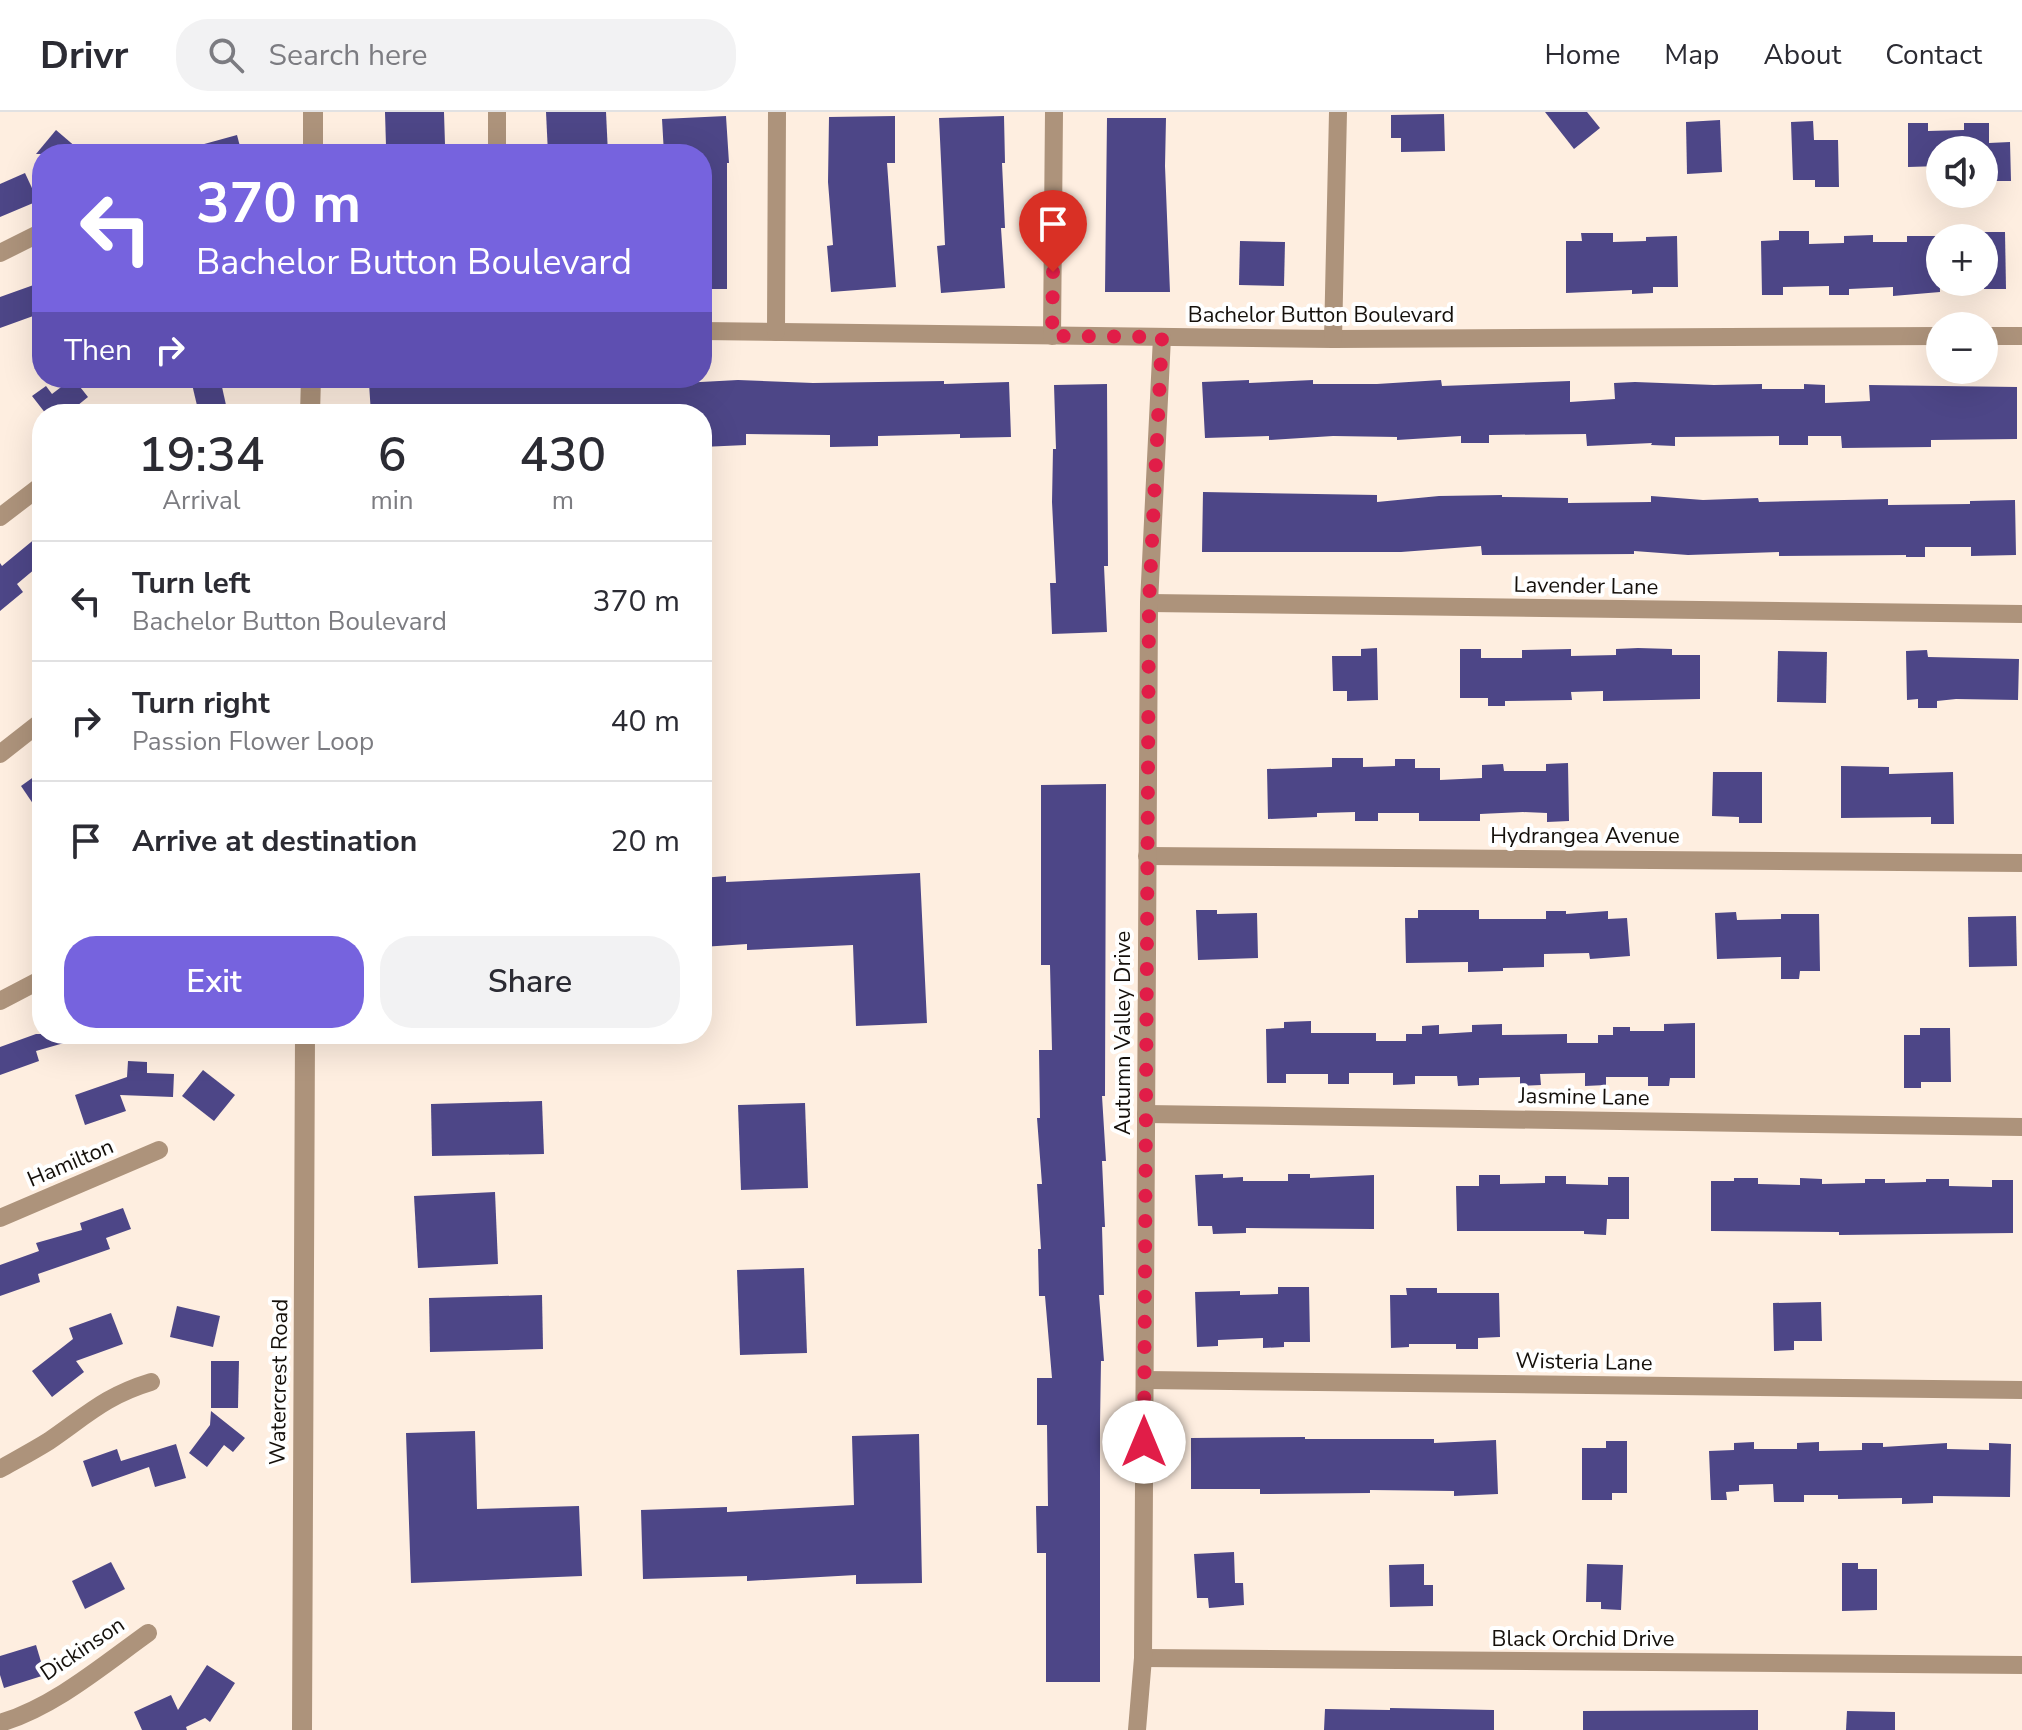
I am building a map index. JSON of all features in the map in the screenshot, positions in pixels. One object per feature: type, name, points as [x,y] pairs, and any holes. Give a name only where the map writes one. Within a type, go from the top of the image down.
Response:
[{"type":"street","points":[[313,112],[313,144]]},
{"type":"street","points":[[497,112],[497,144]]},
{"type":"street","points":[[776,332],[777,112]]},
{"type":"street","points":[[1052,336],[1054,112]]},
{"type":"street","points":[[1333,339],[1338,112]]},
{"type":"street","points":[[0,253],[32,237]]},
{"type":"street","name":"Bachelor Button Boulevard","points":[[712,331],[1333,339],[1926,336]]},
{"type":"street","points":[[1998,336],[2022,336]]},
{"type":"street","name":"Autumn Valley Drive","points":[[1137,1730],[1143,1658],[1149,603],[1162,337]]},
{"type":"street","points":[[0,517],[32,493]]},
{"type":"street","name":"Lavender Lane","points":[[1149,603],[2022,614]]},
{"type":"street","points":[[0,754],[32,729]]},
{"type":"street","name":"Hydrangea Avenue","points":[[1147,856],[2022,863]]},
{"type":"street","points":[[0,1001],[32,984]]},
{"type":"street","name":"Watercrest Road","points":[[302,1730],[305,1044]]},
{"type":"street","name":"Jasmine Lane","points":[[1146,1114],[2022,1127]]},
{"type":"street","name":"Hamilton","points":[[0,1218],[159,1150]]},
{"type":"street","name":"Wisteria Lane","points":[[1145,1380],[2022,1390]]},
{"type":"street","points":[[0,1469],[47,1442],[97,1405],[122,1391],[151,1382]]},
{"type":"street","name":"Dickinson","points":[[0,1723],[17,1718],[77,1684],[148,1633]]},
{"type":"street","name":"Black Orchid Drive","points":[[1143,1658],[2022,1665]]},
{"type":"building","points":[[385,112],[444,112],[445,144],[386,144]]},
{"type":"building","points":[[546,112],[606,112],[608,144],[548,144]]},
{"type":"building","points":[[1545,112],[1587,112],[1600,128],[1574,149]]},
{"type":"building","points":[[1444,114],[1445,151],[1401,152],[1401,138],[1391,138],[1391,115]]},
{"type":"building","points":[[726,116],[729,163],[727,289],[712,289],[712,144],[663,144],[662,119]]},
{"type":"building","points":[[895,116],[895,163],[887,163],[896,287],[831,292],[827,246],[833,245],[828,182],[829,117]]},
{"type":"building","points":[[1004,116],[1005,163],[1002,163],[1005,228],[1001,228],[1005,288],[941,293],[937,246],[945,245],[939,118]]},
{"type":"building","points":[[1107,118],[1166,118],[1170,292],[1105,292]]},
{"type":"building","points":[[1720,120],[1722,172],[1687,174],[1686,122]]},
{"type":"building","points":[[1813,121],[1814,140],[1838,140],[1839,187],[1815,187],[1815,180],[1793,180],[1791,122]]},
{"type":"building","points":[[1908,123],[1928,123],[1928,131],[1964,130],[1964,123],[1989,123],[1989,136],[1926,136],[1926,166],[1908,167]]},
{"type":"building","points":[[56,130],[72,144],[44,144]]},
{"type":"building","points":[[237,135],[239,144],[204,144]]},
{"type":"building","points":[[2010,142],[2011,181],[1998,181],[1998,143]]},
{"type":"building","points":[[25,173],[32,188],[32,204],[0,217],[0,184]]},
{"type":"building","points":[[1779,231],[1809,231],[1809,244],[1844,243],[1844,236],[1873,235],[1873,242],[1907,242],[1907,236],[1926,236],[1926,293],[1893,296],[1893,287],[1849,289],[1849,295],[1829,295],[1829,286],[1783,287],[1783,295],[1762,295],[1761,241],[1779,240]]},
{"type":"building","points":[[1998,232],[2005,232],[2006,289],[1998,289]]},
{"type":"building","points":[[1581,233],[1613,233],[1613,242],[1677,236],[1678,287],[1653,287],[1653,293],[1632,294],[1632,290],[1566,293],[1566,241],[1582,241]]},
{"type":"building","points":[[1240,241],[1285,242],[1284,286],[1239,285]]},
{"type":"building","points":[[32,286],[32,316],[0,328],[0,297]]},
{"type":"building","points":[[738,380],[813,383],[944,381],[944,384],[1009,382],[1011,437],[960,438],[960,434],[878,436],[878,446],[830,447],[830,435],[746,434],[746,445],[712,447],[712,404],[370,404],[369,388],[712,388],[712,381]]},
{"type":"building","points":[[1249,380],[1249,383],[1313,380],[1313,384],[1377,384],[1441,380],[1442,386],[1570,381],[1570,402],[1615,399],[1614,383],[1635,382],[1762,384],[1762,389],[1804,389],[1804,384],[1825,385],[1825,403],[1870,401],[1869,385],[2017,387],[2017,439],[1931,440],[1931,447],[1842,448],[1841,436],[1808,436],[1808,445],[1779,445],[1779,436],[1675,437],[1675,446],[1652,443],[1587,446],[1586,434],[1489,435],[1489,443],[1461,443],[1461,436],[1397,440],[1397,437],[1333,436],[1269,440],[1269,436],[1205,438],[1202,382]]},
{"type":"building","points":[[1107,384],[1108,566],[1104,566],[1107,632],[1052,634],[1050,583],[1056,583],[1052,502],[1053,449],[1056,449],[1054,385]]},
{"type":"building","points":[[43,388],[48,388],[52,394],[60,388],[81,388],[88,397],[79,404],[38,404],[32,396]]},
{"type":"building","points":[[193,388],[222,388],[226,404],[197,404]]},
{"type":"building","points":[[1203,492],[1377,495],[1377,502],[1439,496],[1502,495],[1568,498],[1568,503],[1651,502],[1651,496],[1703,500],[1758,498],[1759,502],[1888,499],[1888,505],[2015,500],[2016,555],[1971,556],[1971,547],[1925,547],[1925,557],[1779,556],[1779,552],[1688,555],[1634,551],[1634,554],[1482,555],[1481,546],[1401,552],[1202,552]]},
{"type":"building","points":[[32,541],[32,571],[17,584],[23,592],[0,611],[0,563],[2,566]]},
{"type":"building","points":[[1377,648],[1378,700],[1347,701],[1347,691],[1333,691],[1332,656],[1361,656],[1361,649]]},
{"type":"building","points":[[1460,649],[1481,649],[1481,658],[1522,658],[1522,650],[1571,649],[1571,656],[1616,655],[1616,649],[1672,649],[1672,655],[1700,655],[1700,699],[1603,701],[1603,691],[1571,692],[1572,700],[1505,701],[1505,706],[1488,706],[1488,698],[1460,698]]},
{"type":"building","points":[[1927,650],[1928,657],[2019,659],[2018,700],[1956,699],[1937,701],[1937,708],[1918,708],[1918,699],[1907,700],[1906,651]]},
{"type":"building","points":[[1778,651],[1827,652],[1826,703],[1777,702]]},
{"type":"building","points":[[1332,758],[1363,758],[1363,767],[1395,766],[1395,759],[1415,759],[1415,768],[1440,768],[1440,780],[1482,778],[1482,765],[1503,764],[1504,771],[1546,771],[1546,764],[1568,763],[1569,821],[1547,822],[1547,813],[1523,812],[1480,814],[1480,821],[1419,821],[1419,813],[1378,813],[1378,821],[1355,821],[1355,812],[1268,819],[1267,769],[1332,767]]},
{"type":"building","points":[[1841,766],[1889,767],[1889,774],[1953,772],[1954,824],[1931,824],[1931,817],[1841,818]]},
{"type":"building","points":[[1713,772],[1762,772],[1762,823],[1739,823],[1739,817],[1712,816]]},
{"type":"building","points":[[32,778],[32,802],[21,786]]},
{"type":"building","points":[[1106,784],[1105,1096],[1102,1096],[1106,1161],[1102,1161],[1104,1295],[1099,1295],[1104,1361],[1101,1361],[1100,1424],[1100,1682],[1046,1682],[1046,1553],[1037,1553],[1036,1506],[1048,1506],[1047,1425],[1037,1425],[1037,1378],[1052,1378],[1045,1296],[1039,1296],[1038,1249],[1041,1249],[1037,1184],[1042,1184],[1037,1118],[1040,1118],[1039,1050],[1052,1050],[1050,965],[1041,965],[1041,785]]},
{"type":"building","points":[[920,873],[927,1023],[856,1026],[853,945],[747,950],[747,944],[712,946],[712,877],[726,876],[726,882]]},
{"type":"building","points":[[1196,910],[1217,910],[1217,914],[1257,913],[1258,958],[1198,960]]},
{"type":"building","points":[[1418,910],[1479,910],[1479,919],[1546,919],[1546,911],[1566,911],[1566,914],[1608,911],[1608,919],[1627,918],[1630,956],[1590,959],[1589,953],[1544,954],[1544,967],[1503,968],[1503,971],[1468,972],[1468,962],[1406,963],[1405,918],[1418,918]]},
{"type":"building","points":[[1736,912],[1737,920],[1781,919],[1781,914],[1819,914],[1820,971],[1800,971],[1799,979],[1781,979],[1781,957],[1717,959],[1715,913]]},
{"type":"building","points":[[2016,916],[2017,966],[1969,967],[1968,917]]},
{"type":"building","points":[[1311,1021],[1311,1033],[1376,1033],[1376,1041],[1406,1041],[1406,1034],[1422,1034],[1422,1026],[1439,1025],[1439,1034],[1472,1032],[1472,1025],[1502,1024],[1502,1035],[1567,1034],[1567,1043],[1598,1043],[1598,1035],[1613,1035],[1613,1027],[1630,1027],[1630,1031],[1664,1031],[1664,1024],[1695,1023],[1695,1078],[1670,1078],[1669,1086],[1648,1086],[1648,1077],[1606,1077],[1606,1085],[1585,1086],[1585,1073],[1540,1074],[1541,1085],[1520,1086],[1520,1077],[1479,1078],[1479,1085],[1458,1086],[1457,1076],[1415,1076],[1415,1084],[1393,1085],[1393,1073],[1349,1073],[1349,1084],[1328,1084],[1328,1074],[1286,1074],[1286,1083],[1267,1083],[1266,1029],[1284,1028],[1284,1022]]},
{"type":"building","points":[[1920,1028],[1950,1028],[1951,1082],[1921,1082],[1921,1088],[1904,1088],[1904,1035],[1920,1035]]},
{"type":"building","points":[[32,1035],[32,1044],[60,1044],[36,1051],[39,1061],[0,1075],[0,1047]]},
{"type":"building","points":[[128,1061],[147,1062],[147,1073],[174,1074],[173,1097],[120,1095],[126,1111],[85,1125],[75,1095],[127,1077]]},
{"type":"building","points":[[203,1070],[235,1095],[214,1121],[182,1096]]},
{"type":"building","points":[[542,1101],[544,1154],[432,1156],[431,1104]]},
{"type":"building","points":[[805,1103],[808,1188],[741,1190],[738,1105]]},
{"type":"building","points":[[1223,1174],[1223,1178],[1243,1177],[1243,1181],[1288,1181],[1288,1174],[1310,1174],[1310,1178],[1374,1175],[1374,1229],[1246,1228],[1246,1233],[1213,1234],[1212,1226],[1198,1226],[1195,1175]]},
{"type":"building","points":[[1479,1175],[1500,1175],[1500,1184],[1545,1183],[1545,1176],[1566,1176],[1566,1184],[1608,1185],[1608,1177],[1629,1177],[1629,1219],[1607,1219],[1606,1235],[1584,1234],[1584,1231],[1457,1231],[1456,1186],[1479,1186]]},
{"type":"building","points":[[1734,1178],[1758,1178],[1758,1184],[1800,1185],[1800,1178],[1822,1179],[1822,1184],[1865,1183],[1865,1179],[1885,1179],[1885,1183],[1949,1179],[1949,1186],[1992,1187],[1992,1180],[2013,1180],[2013,1233],[1839,1235],[1839,1232],[1711,1231],[1711,1181],[1734,1181]]},
{"type":"building","points":[[495,1192],[498,1264],[418,1268],[414,1196]]},
{"type":"building","points":[[123,1208],[131,1229],[106,1238],[110,1249],[38,1274],[40,1282],[0,1296],[0,1265],[39,1251],[36,1243],[82,1230],[80,1223]]},
{"type":"building","points":[[804,1268],[807,1353],[740,1355],[737,1270]]},
{"type":"building","points":[[1278,1287],[1309,1287],[1310,1342],[1284,1342],[1284,1347],[1263,1348],[1263,1338],[1218,1340],[1218,1346],[1197,1347],[1195,1292],[1278,1294]]},
{"type":"building","points":[[1406,1288],[1437,1288],[1437,1293],[1499,1293],[1500,1337],[1478,1338],[1478,1349],[1456,1349],[1456,1344],[1409,1344],[1409,1347],[1391,1348],[1390,1295],[1407,1295]]},
{"type":"building","points":[[542,1295],[543,1349],[430,1352],[429,1298]]},
{"type":"building","points":[[1821,1302],[1822,1341],[1794,1341],[1794,1350],[1774,1351],[1773,1303]]},
{"type":"building","points":[[177,1306],[220,1316],[213,1347],[170,1337]]},
{"type":"building","points":[[111,1313],[123,1344],[76,1361],[84,1372],[52,1397],[32,1371],[73,1339],[69,1328]]},
{"type":"building","points":[[211,1361],[239,1361],[238,1408],[211,1408]]},
{"type":"building","points":[[211,1411],[245,1438],[233,1452],[224,1445],[207,1467],[189,1453],[210,1425]]},
{"type":"building","points":[[475,1431],[477,1509],[579,1506],[582,1576],[411,1583],[406,1433]]},
{"type":"building","points":[[919,1434],[922,1583],[856,1584],[856,1575],[747,1581],[747,1576],[643,1579],[641,1510],[727,1507],[727,1512],[854,1505],[852,1436]]},
{"type":"building","points":[[1191,1438],[1434,1439],[1434,1443],[1496,1440],[1498,1494],[1454,1496],[1454,1491],[1370,1490],[1370,1493],[1260,1494],[1260,1489],[1191,1489]]},
{"type":"building","points":[[1606,1441],[1627,1441],[1627,1493],[1612,1493],[1612,1500],[1582,1500],[1582,1448],[1606,1448]]},
{"type":"building","points":[[1754,1442],[1754,1449],[1797,1449],[1797,1443],[1819,1442],[1819,1451],[1862,1450],[1862,1443],[1883,1443],[1883,1447],[1947,1443],[1947,1449],[1989,1450],[1989,1443],[2011,1444],[2010,1497],[1933,1496],[1933,1503],[1902,1504],[1902,1498],[1838,1499],[1838,1495],[1804,1495],[1804,1502],[1774,1502],[1773,1484],[1739,1485],[1739,1491],[1726,1492],[1727,1500],[1711,1500],[1709,1451],[1734,1450],[1734,1443]]},
{"type":"building","points":[[176,1444],[186,1478],[155,1487],[149,1467],[92,1487],[83,1461],[117,1449],[121,1461]]},
{"type":"building","points":[[1234,1552],[1235,1583],[1243,1583],[1244,1605],[1209,1608],[1208,1598],[1197,1598],[1194,1554]]},
{"type":"building","points":[[111,1562],[125,1589],[85,1609],[72,1581]]},
{"type":"building","points":[[1842,1563],[1858,1563],[1858,1569],[1877,1569],[1877,1610],[1842,1611]]},
{"type":"building","points":[[1424,1564],[1424,1585],[1433,1585],[1433,1606],[1390,1607],[1389,1565]]},
{"type":"building","points":[[1587,1564],[1623,1565],[1621,1610],[1601,1609],[1601,1602],[1586,1602]]},
{"type":"building","points":[[36,1645],[45,1675],[4,1688],[0,1656]]},
{"type":"building","points":[[207,1665],[235,1683],[210,1722],[205,1718],[186,1727],[187,1730],[142,1730],[134,1712],[171,1695],[178,1710]]},
{"type":"building","points":[[1325,1709],[1494,1710],[1494,1730],[1324,1730]]},
{"type":"building","points":[[1758,1710],[1758,1730],[1583,1730],[1583,1711]]},
{"type":"building","points":[[1847,1711],[1895,1712],[1895,1730],[1846,1730]]},
{"type":"route","points":[[1053,272],[1052,336],[1162,337],[1149,603],[1144,1442]]}]
